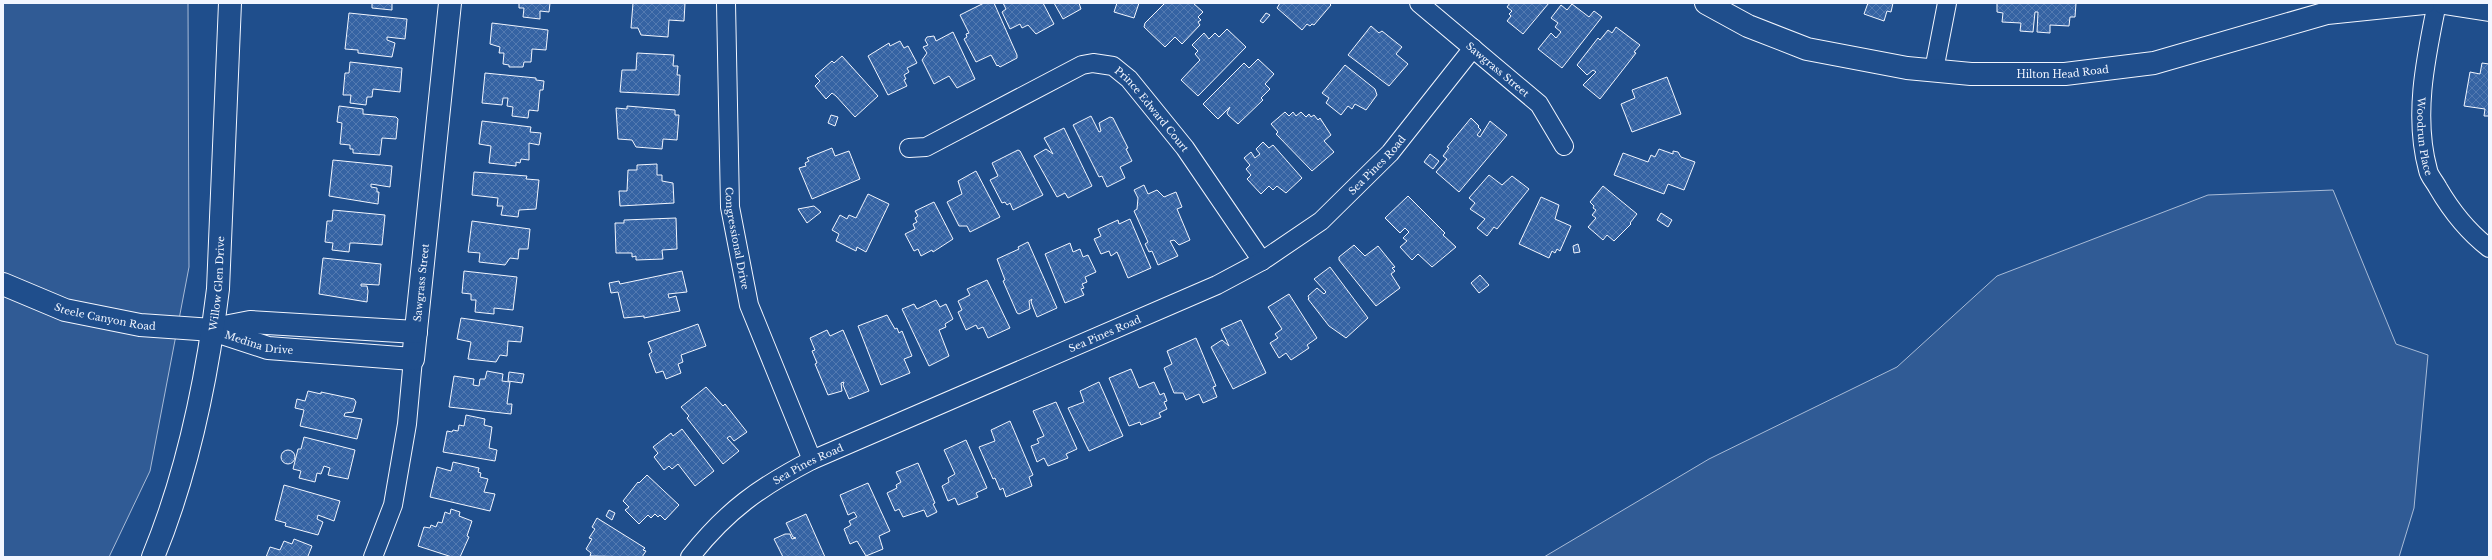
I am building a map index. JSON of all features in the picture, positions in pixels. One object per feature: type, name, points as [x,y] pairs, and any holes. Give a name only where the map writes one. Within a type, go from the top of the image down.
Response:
[{"type":"street","name":"Willow Glen Drive","points":[[153,557],[184,464],[213,330],[218,289],[230,3]]},
{"type":"street","name":"Sawgrass Street","points":[[373,557],[393,505],[407,424],[450,3]]},
{"type":"street","name":"Congressional Drive","points":[[726,3],[730,207],[749,305],[812,460]]},
{"type":"street","name":"Sawgrass Street","points":[[1419,3],[1539,104],[1564,146]]},
{"type":"street","name":"Hilton Head Road","points":[[1706,3],[1748,26],[1807,49],[1907,68],[1971,74],[2065,74],[2154,63],[2314,10],[2327,13],[2424,3]]},
{"type":"street","points":[[1934,70],[1947,3]]},
{"type":"street","name":"Woodrun Place","points":[[2437,3],[2422,80],[2422,143],[2428,171],[2454,215],[2489,248]]},
{"type":"street","points":[[2444,3],[2489,10]]},
{"type":"street","name":"Sea Pines Road","points":[[690,557],[722,521],[745,500],[770,482],[812,460],[1217,285],[1262,261],[1321,221],[1390,154],[1473,48]]},
{"type":"street","name":"Prince Edward Court","points":[[909,148],[926,147],[1082,65],[1092,63],[1113,66],[1129,79],[1185,148],[1262,261]]},
{"type":"street","name":"Steele Canyon Road","points":[[3,284],[65,310],[140,325],[213,330]]},
{"type":"street","name":"Medina Drive","points":[[213,330],[250,322],[416,332]]},
{"type":"street","name":"Medina Drive","points":[[213,330],[268,348],[413,359]]},
{"type":"shaded area","points":[[3,3],[188,3],[189,267],[150,471],[109,557],[3,557]]},
{"type":"shaded area","points":[[2333,190],[2396,344],[2428,355],[2414,508],[2399,557],[1544,557],[1709,459],[1897,367],[1997,276],[2208,195]]},
{"type":"building","points":[[372,3],[392,3],[392,10],[372,8]]},
{"type":"building","points":[[519,3],[550,3],[549,12],[540,11],[540,19],[523,17],[524,8],[519,8]]},
{"type":"building","points":[[633,3],[685,3],[684,21],[669,20],[668,37],[641,35],[638,28],[631,28]]},
{"type":"building","points":[[984,3],[994,3],[1017,55],[1017,58],[1000,67],[998,65],[997,66],[991,55],[976,62],[964,39],[967,37],[966,34],[969,33],[960,15]]},
{"type":"building","points":[[1003,3],[1043,3],[1054,24],[1036,34],[1028,25],[1022,28],[1020,24],[1010,29],[1002,12],[1006,9]]},
{"type":"building","points":[[1054,3],[1079,3],[1081,9],[1063,19]]},
{"type":"building","points":[[1117,3],[1139,3],[1134,18],[1114,12]]},
{"type":"building","points":[[1165,3],[1193,3],[1203,12],[1198,17],[1201,20],[1198,22],[1200,25],[1182,44],[1175,37],[1165,47],[1144,27],[1145,23]]},
{"type":"building","points":[[1280,3],[1329,3],[1331,5],[1314,25],[1312,24],[1310,26],[1307,24],[1302,30],[1277,8]]},
{"type":"building","points":[[1510,3],[1549,3],[1523,34],[1507,21],[1511,16],[1509,14],[1512,11],[1507,7]]},
{"type":"building","points":[[1868,3],[1893,3],[1891,12],[1887,11],[1884,21],[1864,14]]},
{"type":"building","points":[[1997,3],[2076,3],[2075,17],[2070,17],[2069,26],[2050,25],[2050,33],[2037,32],[2038,12],[2035,12],[2033,32],[2020,31],[2021,23],[2002,22],[2003,13],[1997,12]]},
{"type":"building","points":[[1572,4],[1589,17],[1594,11],[1602,17],[1562,68],[1538,49],[1551,33],[1556,38],[1561,32],[1555,27],[1558,23],[1551,18],[1561,5],[1567,10]]},
{"type":"building","points":[[349,13],[407,19],[405,39],[387,37],[387,40],[395,43],[392,57],[358,53],[358,50],[345,49]]},
{"type":"building","points":[[1266,13],[1270,15],[1263,23],[1260,21]]},
{"type":"building","points":[[492,23],[548,30],[546,50],[532,49],[531,62],[524,62],[523,67],[509,67],[509,65],[503,64],[504,53],[499,53],[500,47],[490,44]]},
{"type":"building","points":[[1371,26],[1379,33],[1382,31],[1402,47],[1396,54],[1408,64],[1389,86],[1348,55]]},
{"type":"building","points":[[1616,27],[1640,45],[1634,52],[1636,53],[1600,99],[1583,85],[1596,72],[1593,70],[1587,75],[1577,65],[1598,38],[1600,40],[1608,30],[1612,33]]},
{"type":"building","points":[[1227,29],[1246,47],[1198,96],[1181,80],[1200,60],[1195,54],[1198,51],[1192,45],[1204,33],[1209,39],[1215,33],[1219,37]]},
{"type":"building","points":[[953,32],[975,79],[957,88],[949,76],[934,84],[922,60],[927,53],[923,47],[928,45],[925,40],[927,37],[934,36],[936,41]]},
{"type":"building","points":[[900,41],[904,48],[908,46],[917,63],[907,68],[909,72],[904,75],[906,79],[904,80],[907,86],[888,95],[868,56],[889,43],[890,46]]},
{"type":"building","points":[[637,53],[674,55],[673,66],[678,66],[677,75],[680,75],[679,95],[620,92],[622,70],[636,70]]},
{"type":"building","points":[[842,56],[878,96],[855,117],[836,96],[832,93],[826,99],[815,86],[820,81],[815,76],[832,61],[834,63]]},
{"type":"building","points":[[1258,59],[1274,74],[1265,84],[1270,89],[1261,98],[1263,100],[1238,124],[1227,113],[1230,107],[1218,119],[1203,104],[1244,63],[1249,68]]},
{"type":"building","points":[[350,62],[402,68],[400,92],[373,89],[372,97],[367,97],[366,105],[350,103],[351,95],[343,95],[345,73],[349,73]]},
{"type":"building","points":[[2482,63],[2489,64],[2489,116],[2484,116],[2485,109],[2464,106],[2470,72],[2480,74]]},
{"type":"building","points":[[1345,65],[1375,89],[1377,95],[1366,110],[1355,104],[1352,109],[1348,106],[1341,115],[1326,103],[1329,98],[1322,93]]},
{"type":"building","points":[[485,73],[536,78],[536,80],[544,81],[543,90],[540,90],[538,111],[529,110],[528,118],[512,116],[513,107],[507,106],[508,98],[503,98],[502,105],[482,103]]},
{"type":"building","points":[[1667,77],[1681,114],[1632,132],[1621,104],[1635,98],[1632,90]]},
{"type":"building","points":[[339,106],[363,109],[363,114],[396,117],[398,119],[396,139],[382,138],[380,155],[353,153],[353,149],[350,149],[350,145],[340,144],[342,123],[337,122]]},
{"type":"building","points":[[627,106],[675,110],[675,115],[679,115],[677,140],[663,139],[662,149],[636,147],[632,140],[618,139],[616,108],[627,109]]},
{"type":"building","points":[[1285,112],[1289,116],[1293,112],[1296,116],[1301,112],[1306,117],[1309,114],[1311,117],[1314,115],[1318,120],[1320,118],[1331,135],[1324,141],[1334,152],[1312,171],[1276,134],[1278,132],[1271,124]]},
{"type":"building","points":[[831,115],[838,117],[835,126],[828,123]]},
{"type":"building","points":[[1091,116],[1099,132],[1101,131],[1099,123],[1110,117],[1113,118],[1128,148],[1126,149],[1132,161],[1120,167],[1125,178],[1107,187],[1102,176],[1099,177],[1073,125]]},
{"type":"building","points":[[1471,118],[1481,130],[1477,135],[1480,137],[1490,121],[1507,135],[1459,192],[1436,172],[1447,159],[1443,156],[1449,148],[1447,147]]},
{"type":"building","points":[[482,121],[531,127],[530,132],[541,133],[539,145],[529,143],[529,160],[521,159],[520,163],[516,162],[516,166],[489,163],[491,146],[479,144]]},
{"type":"building","points":[[1064,128],[1092,186],[1068,198],[1065,193],[1057,197],[1034,156],[1046,149],[1053,154],[1044,138]]},
{"type":"building","points":[[1263,142],[1269,148],[1273,145],[1302,178],[1286,193],[1277,186],[1273,190],[1269,186],[1261,194],[1247,179],[1251,175],[1246,169],[1250,165],[1244,158],[1251,152],[1255,158],[1260,154],[1256,149]]},
{"type":"building","points":[[832,148],[835,156],[849,151],[860,179],[812,199],[799,168],[806,166],[805,163],[809,161],[807,158]]},
{"type":"building","points":[[1659,149],[1673,154],[1673,151],[1678,152],[1681,157],[1695,162],[1684,190],[1668,184],[1664,194],[1614,175],[1623,153],[1648,162],[1651,155],[1655,157]]},
{"type":"building","points":[[1018,150],[1020,151],[1043,195],[1013,210],[1010,203],[1007,205],[1005,202],[1002,203],[990,180],[998,176],[992,163]]},
{"type":"building","points":[[1430,154],[1439,161],[1433,169],[1424,162]]},
{"type":"building","points":[[333,160],[392,166],[390,187],[371,184],[371,187],[377,188],[377,192],[379,192],[378,204],[329,196]]},
{"type":"building","points":[[657,164],[657,175],[662,175],[662,181],[673,183],[674,203],[620,206],[619,191],[627,191],[628,170],[637,170],[637,165]]},
{"type":"building","points":[[976,171],[1000,217],[970,232],[967,226],[959,226],[947,202],[962,194],[958,181]]},
{"type":"building","points":[[474,172],[527,176],[526,179],[539,180],[536,209],[519,210],[518,217],[501,215],[503,206],[497,206],[498,198],[472,195]]},
{"type":"building","points":[[1489,175],[1502,185],[1512,176],[1529,189],[1497,229],[1494,227],[1487,236],[1477,228],[1485,219],[1470,209],[1475,203],[1469,198]]},
{"type":"building","points":[[1144,185],[1148,194],[1157,190],[1164,197],[1176,192],[1182,207],[1177,209],[1190,240],[1179,245],[1174,240],[1170,241],[1178,256],[1158,265],[1152,251],[1149,252],[1145,244],[1148,242],[1134,211],[1137,209],[1138,198],[1134,190]]},
{"type":"building","points":[[1603,186],[1637,214],[1630,223],[1631,224],[1614,241],[1607,235],[1603,240],[1588,227],[1596,218],[1592,215],[1596,210],[1590,202]]},
{"type":"building","points":[[868,194],[889,204],[866,252],[857,247],[856,251],[836,241],[839,234],[832,230],[840,215],[847,219],[849,215],[856,218]]},
{"type":"building","points":[[1408,196],[1445,233],[1443,235],[1456,247],[1432,267],[1418,254],[1412,260],[1400,247],[1407,241],[1403,238],[1409,232],[1405,228],[1400,233],[1385,218]]},
{"type":"building","points":[[1541,197],[1559,205],[1555,219],[1571,226],[1560,251],[1557,249],[1555,253],[1552,251],[1549,258],[1519,244]]},
{"type":"building","points":[[934,202],[953,239],[933,252],[932,250],[921,256],[918,249],[914,251],[905,234],[915,229],[913,224],[917,222],[915,218],[918,216],[915,211]]},
{"type":"building","points":[[814,206],[821,212],[807,223],[798,209]]},
{"type":"building","points":[[333,210],[385,215],[382,245],[350,243],[349,252],[332,250],[333,243],[325,242],[327,221],[332,221]]},
{"type":"building","points":[[1661,213],[1672,220],[1668,227],[1657,220]]},
{"type":"building","points":[[676,218],[677,249],[662,250],[663,259],[636,260],[636,256],[632,257],[632,253],[616,253],[615,223],[624,223],[624,220]]},
{"type":"building","points":[[1130,219],[1151,268],[1128,278],[1117,252],[1111,256],[1109,251],[1101,254],[1094,239],[1101,236],[1098,229],[1118,220],[1119,224]]},
{"type":"building","points":[[472,221],[530,229],[528,249],[519,249],[518,259],[510,258],[505,265],[479,262],[480,253],[468,252]]},
{"type":"building","points":[[1028,242],[1057,308],[1037,317],[1031,302],[1032,299],[1029,301],[1030,309],[1019,314],[1017,313],[1003,281],[1005,280],[997,259],[1019,249],[1018,247]]},
{"type":"building","points":[[1070,243],[1073,252],[1080,249],[1083,257],[1088,255],[1096,272],[1085,277],[1087,282],[1082,284],[1084,288],[1081,289],[1084,295],[1065,303],[1045,254]]},
{"type":"building","points":[[1578,244],[1580,252],[1574,253],[1573,246]]},
{"type":"building","points":[[1354,245],[1365,256],[1378,246],[1395,267],[1392,268],[1395,271],[1391,274],[1400,288],[1376,306],[1339,260],[1339,257]]},
{"type":"building","points":[[323,258],[381,264],[379,285],[361,284],[361,286],[367,286],[367,302],[319,294]]},
{"type":"building","points":[[1330,267],[1368,318],[1346,338],[1329,326],[1308,299],[1308,296],[1317,288],[1324,294],[1326,292],[1314,279]]},
{"type":"building","points":[[464,271],[517,277],[513,310],[494,308],[494,314],[475,312],[476,300],[471,300],[471,294],[462,293]]},
{"type":"building","points":[[682,271],[687,292],[668,294],[669,298],[676,296],[680,311],[644,318],[644,316],[624,318],[618,292],[611,293],[609,283],[619,281],[620,284]]},
{"type":"building","points":[[1480,275],[1489,285],[1479,293],[1471,283]]},
{"type":"building","points":[[987,280],[1010,328],[988,338],[983,327],[978,329],[976,325],[966,330],[958,312],[962,310],[958,301],[970,295],[967,289]]},
{"type":"building","points":[[1289,294],[1317,338],[1307,345],[1309,348],[1291,360],[1286,353],[1279,358],[1270,343],[1278,338],[1275,334],[1282,329],[1268,307]]},
{"type":"building","points":[[936,300],[940,307],[946,304],[953,319],[945,324],[946,327],[939,330],[949,356],[929,366],[902,309],[914,304],[917,309]]},
{"type":"building","points":[[887,315],[895,329],[897,328],[899,333],[902,331],[912,356],[904,359],[910,373],[881,385],[858,326]]},
{"type":"building","points":[[461,318],[523,327],[521,342],[508,341],[507,356],[500,355],[496,362],[468,359],[471,342],[457,339]]},
{"type":"building","points":[[1241,320],[1266,373],[1233,389],[1211,347],[1222,340],[1229,346],[1221,329]]},
{"type":"building","points":[[698,324],[706,346],[681,355],[683,362],[678,364],[681,373],[666,379],[663,371],[656,373],[649,354],[652,352],[648,342]]},
{"type":"building","points":[[827,330],[830,336],[843,330],[869,391],[849,399],[843,385],[844,382],[841,383],[842,391],[828,395],[815,364],[817,363],[812,351],[815,350],[810,338]]},
{"type":"building","points":[[1196,338],[1216,386],[1213,387],[1217,397],[1203,403],[1199,394],[1186,400],[1183,393],[1174,393],[1164,368],[1172,364],[1167,351]]},
{"type":"building","points":[[1131,369],[1139,388],[1154,382],[1160,395],[1164,393],[1167,401],[1164,402],[1167,409],[1159,413],[1161,417],[1141,425],[1140,422],[1129,426],[1109,378]]},
{"type":"building","points":[[487,371],[503,374],[502,381],[510,382],[507,404],[512,404],[511,414],[449,407],[454,376],[474,379],[473,385],[479,386],[480,379],[485,379]]},
{"type":"building","points":[[509,372],[524,374],[522,383],[508,381]]},
{"type":"building","points":[[1099,382],[1123,436],[1089,451],[1068,408],[1084,402],[1080,391]]},
{"type":"building","points":[[706,387],[723,406],[725,404],[747,432],[734,441],[730,436],[727,438],[739,451],[723,464],[687,418],[689,416],[681,407]]},
{"type":"building","points":[[308,391],[321,394],[321,392],[354,399],[356,402],[353,412],[345,413],[344,416],[362,419],[357,439],[300,426],[304,410],[295,408],[297,399],[305,401]]},
{"type":"building","points":[[1056,402],[1077,449],[1066,454],[1068,458],[1048,466],[1044,458],[1037,462],[1031,446],[1039,443],[1037,439],[1044,436],[1033,411]]},
{"type":"building","points":[[466,415],[485,419],[484,425],[492,427],[489,448],[497,450],[495,461],[443,452],[447,431],[458,431],[459,425],[464,426]]},
{"type":"building","points":[[1010,421],[1033,475],[1029,477],[1032,486],[1006,497],[1003,488],[1000,490],[995,478],[993,479],[979,447],[995,441],[991,430]]},
{"type":"building","points":[[682,429],[714,471],[695,486],[678,464],[672,469],[669,466],[664,470],[654,457],[658,453],[653,447],[671,433],[673,436]]},
{"type":"building","points":[[304,437],[355,450],[348,479],[328,475],[330,468],[324,466],[321,474],[317,473],[315,482],[299,478],[301,471],[293,469],[298,449],[301,449]]},
{"type":"building","points":[[966,440],[987,488],[976,493],[978,497],[958,505],[955,498],[948,501],[942,486],[949,482],[948,478],[955,474],[944,450]]},
{"type":"building","points":[[288,450],[293,452],[295,457],[293,462],[288,464],[283,462],[281,457],[283,452]]},
{"type":"building","points":[[453,462],[479,468],[478,472],[481,473],[480,477],[488,479],[484,492],[495,494],[490,511],[430,497],[437,467],[451,471]]},
{"type":"building","points":[[918,463],[935,503],[933,504],[937,512],[927,517],[924,510],[903,517],[899,509],[895,511],[887,493],[897,488],[896,485],[901,482],[896,472]]},
{"type":"building","points":[[647,475],[679,505],[665,520],[660,515],[658,517],[655,514],[651,518],[648,515],[639,524],[625,510],[629,507],[623,501],[638,482],[639,483]]},
{"type":"building","points":[[868,483],[890,531],[879,536],[883,549],[866,556],[857,541],[850,544],[844,529],[851,525],[849,521],[857,517],[854,512],[848,515],[840,495]]},
{"type":"building","points":[[284,485],[340,501],[334,521],[318,515],[317,519],[323,522],[318,535],[285,526],[286,523],[275,520]]},
{"type":"building","points":[[451,509],[460,512],[459,516],[472,521],[467,536],[469,537],[460,557],[452,557],[418,546],[424,527],[430,528],[431,525],[436,527],[438,522],[442,523],[445,512],[450,514]]},
{"type":"building","points":[[609,510],[615,513],[612,520],[606,516]]},
{"type":"building","points":[[806,514],[825,557],[783,557],[774,539],[785,534],[790,534],[792,539],[796,538],[793,537],[786,523]]},
{"type":"building","points":[[597,518],[645,548],[643,550],[646,551],[642,557],[590,556],[591,553],[586,549],[592,539],[589,538],[595,529],[592,527]]},
{"type":"building","points":[[294,539],[312,546],[308,556],[310,557],[266,557],[270,547],[280,550],[284,541],[292,544]]}]
